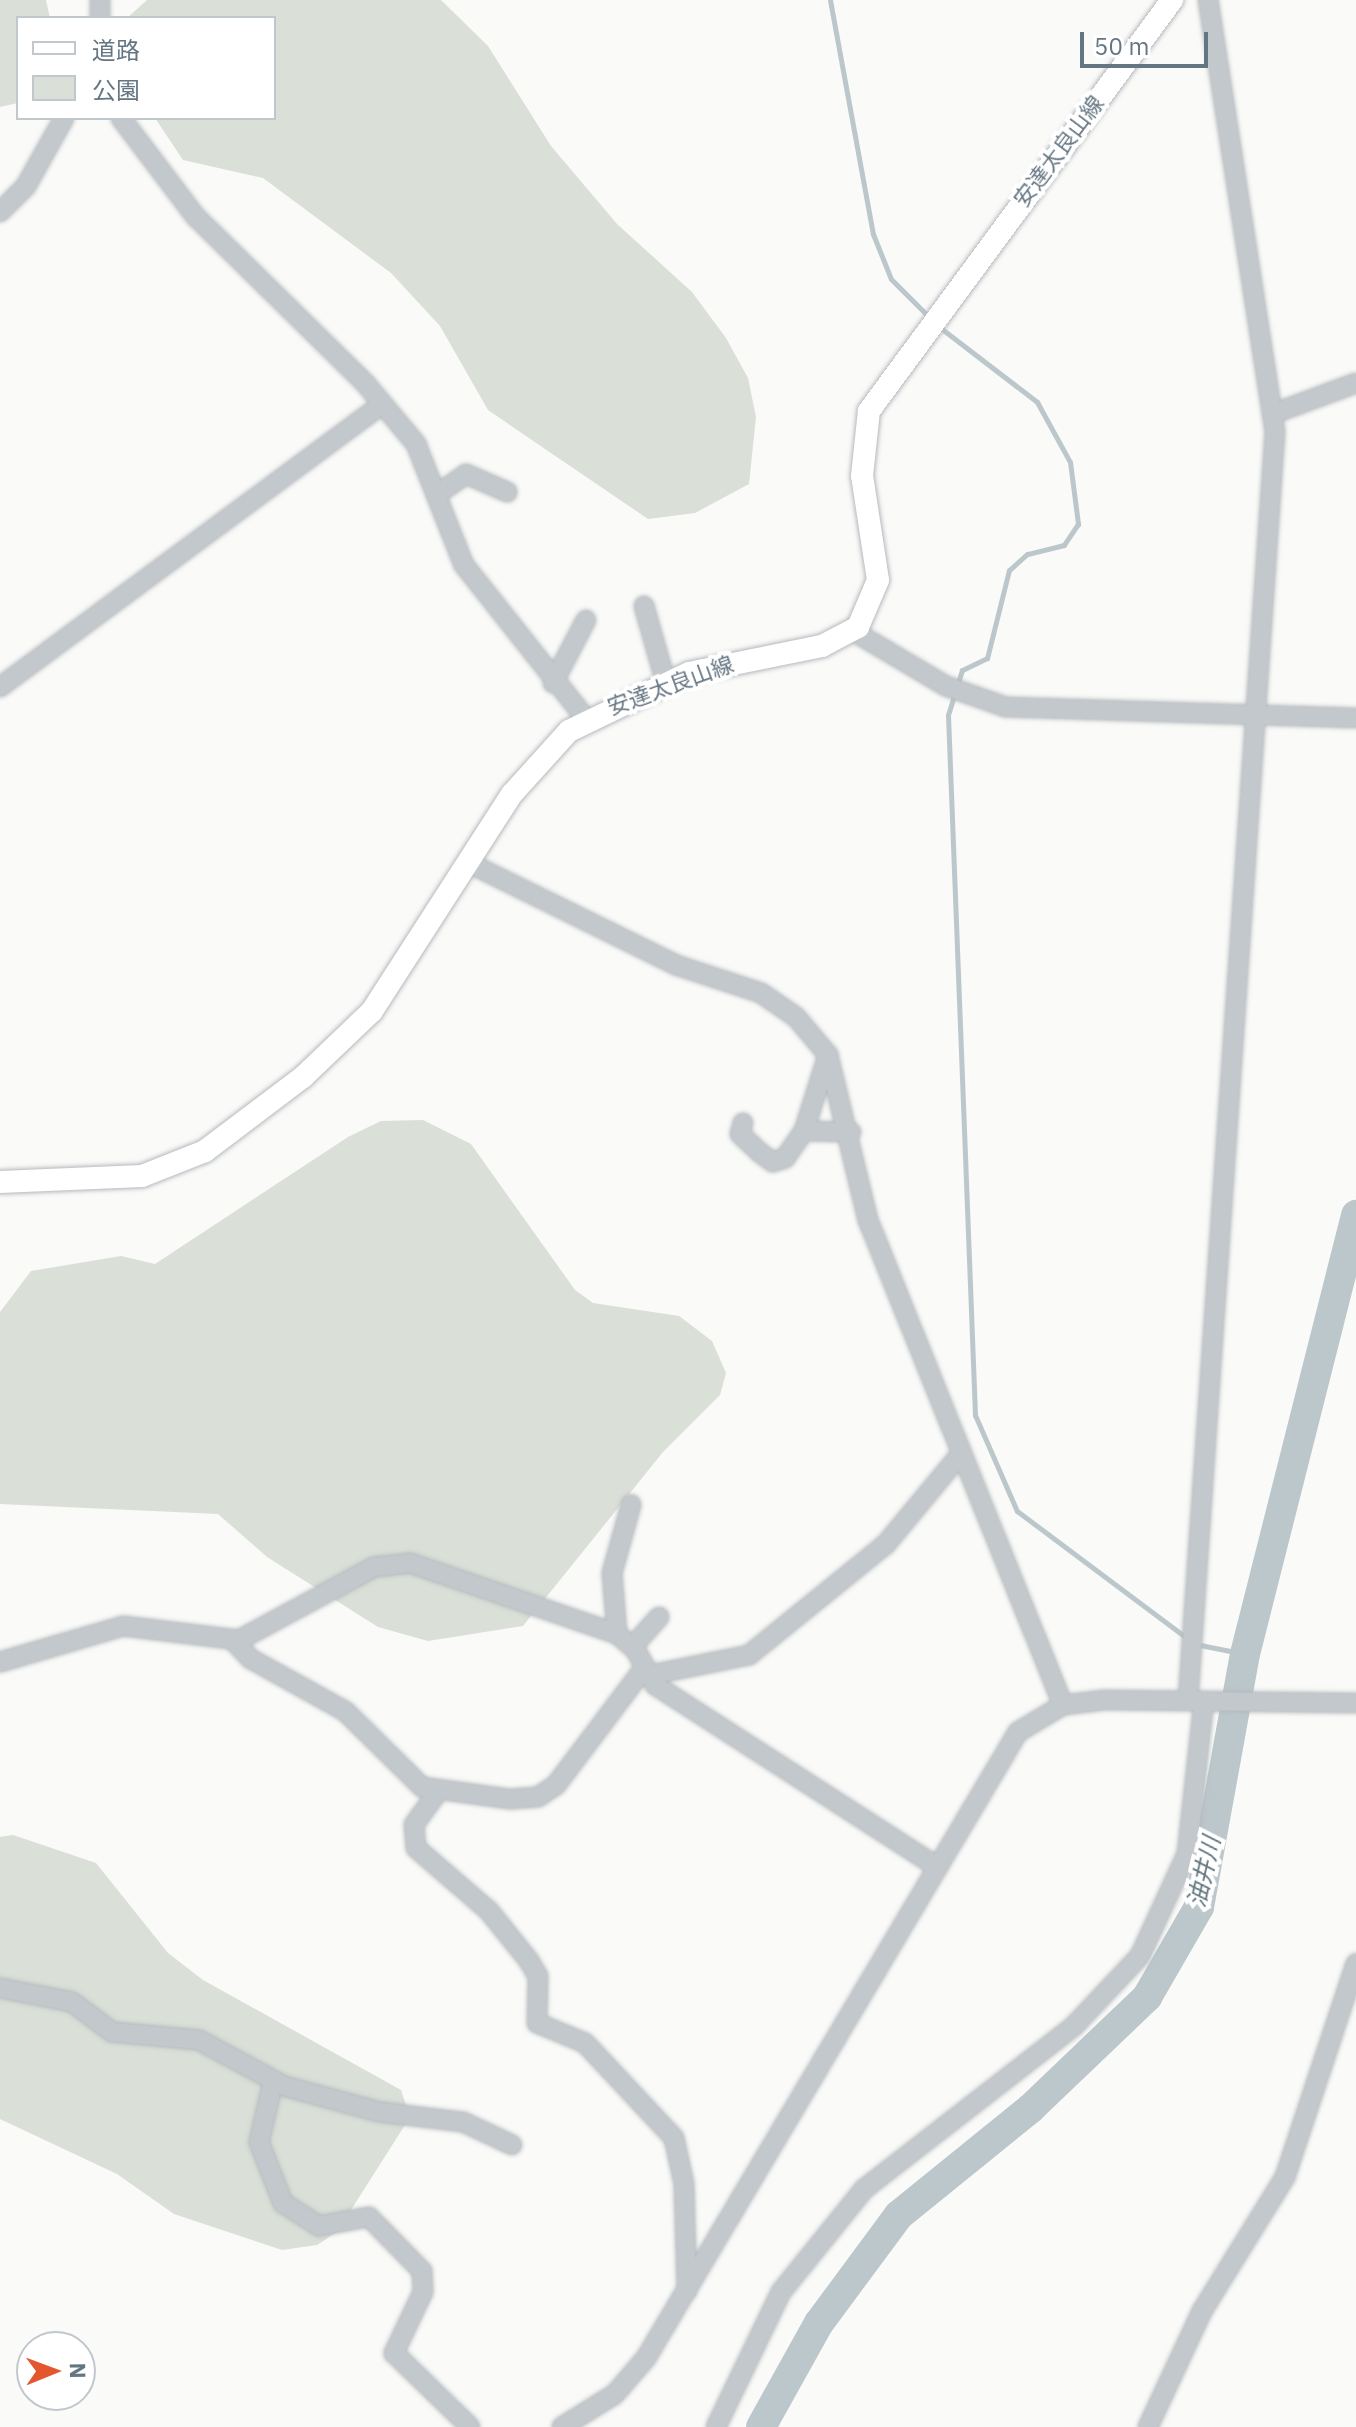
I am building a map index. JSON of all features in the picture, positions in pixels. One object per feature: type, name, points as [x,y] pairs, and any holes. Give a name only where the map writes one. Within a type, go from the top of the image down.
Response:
[{"type":"main road","name":"安達太良山線","points":[[0,1182],[142,1176],[205,1151],[303,1077],[372,1011],[471,864],[512,794],[586,719],[666,683],[728,661],[822,646],[853,631],[870,610],[878,580],[862,476],[864,427],[931,321],[1172,0]]},
{"type":"street","points":[[716,2427],[781,2292],[864,2189],[1074,2026],[1140,1956],[1187,1854],[1205,1701],[1192,1643],[1259,716],[1275,413],[1208,0]]},
{"type":"street","points":[[1,210],[26,186],[63,120]]},
{"type":"street","points":[[123,120],[196,217],[383,404],[416,444],[439,493],[464,565],[553,683],[586,719]]},
{"type":"street","points":[[1275,413],[1356,383]]},
{"type":"street","points":[[0,687],[383,404]]},
{"type":"street","points":[[439,493],[466,474],[507,492]]},
{"type":"street","points":[[644,606],[666,683]]},
{"type":"street","points":[[553,683],[586,620]]},
{"type":"street","points":[[853,631],[972,698],[1058,712],[1356,718]]},
{"type":"street","points":[[471,864],[676,965],[761,993],[796,1017],[828,1055],[851,1132],[868,1220],[959,1456],[1063,1705]]},
{"type":"street","points":[[743,1123],[740,1134],[773,1162],[804,1131],[828,1055]]},
{"type":"street","points":[[804,1131],[851,1132]]},
{"type":"street","points":[[233,1640],[251,1659],[345,1711],[402,1773],[437,1793],[538,1797],[578,1762],[648,1671],[749,1655],[886,1544],[959,1456]]},
{"type":"street","points":[[617,1634],[612,1573],[631,1505]]},
{"type":"street","points":[[0,1662],[123,1626],[233,1640],[395,1562],[617,1634],[633,1646],[648,1671],[934,1865]]},
{"type":"street","points":[[633,1646],[659,1617]]},
{"type":"street","points":[[562,2427],[628,2382],[687,2291],[1006,1745],[1063,1705],[1205,1701],[1356,1703]]},
{"type":"street","points":[[437,1793],[414,1825],[416,1848],[489,1911],[529,1961],[538,1976],[537,2023],[585,2043],[674,2138],[684,2184],[687,2291]]},
{"type":"street","points":[[1148,2427],[1202,2311],[1285,2177],[1356,1963]]},
{"type":"street","points":[[0,1988],[72,2002],[112,2032],[199,2040],[273,2082],[380,2112],[463,2122],[512,2145]]},
{"type":"street","points":[[273,2082],[259,2142],[283,2203],[319,2226],[369,2217],[422,2271],[423,2292],[394,2353],[470,2427]]},
{"type":"green space","points":[[0,0],[46,0],[50,16],[16,16],[16,103],[0,107]]},
{"type":"green space","points":[[147,0],[441,0],[488,46],[551,146],[617,224],[692,292],[726,338],[748,378],[756,417],[749,484],[695,513],[648,519],[488,410],[440,326],[391,273],[263,178],[183,160],[156,120],[276,120],[276,16],[129,16]]},
{"type":"green space","points":[[423,1120],[471,1144],[575,1290],[593,1303],[679,1316],[712,1341],[726,1373],[720,1395],[663,1452],[523,1626],[428,1641],[378,1627],[267,1557],[218,1514],[0,1504],[0,1312],[31,1271],[121,1256],[155,1264],[348,1137],[381,1121]]},
{"type":"green space","points":[[13,1835],[96,1863],[168,1953],[203,1980],[401,2090],[410,2117],[337,2232],[317,2245],[282,2250],[174,2214],[117,2174],[0,2119],[0,1837]]},
{"type":"waterway","points":[[830,0],[873,234],[891,279],[931,319]]},
{"type":"waterway","points":[[938,326],[1037,402],[1070,462],[1078,524],[1064,545],[1027,554],[1009,570],[987,658],[962,670],[948,715],[975,1415],[1017,1511],[1187,1638]]},
{"type":"waterway","name":"油井川","points":[[761,2427],[819,2323],[899,2215],[1031,2108],[1147,1997],[1199,1907],[1245,1654],[1356,1215]]},
{"type":"waterway","points":[[1195,1644],[1245,1654]]}]
